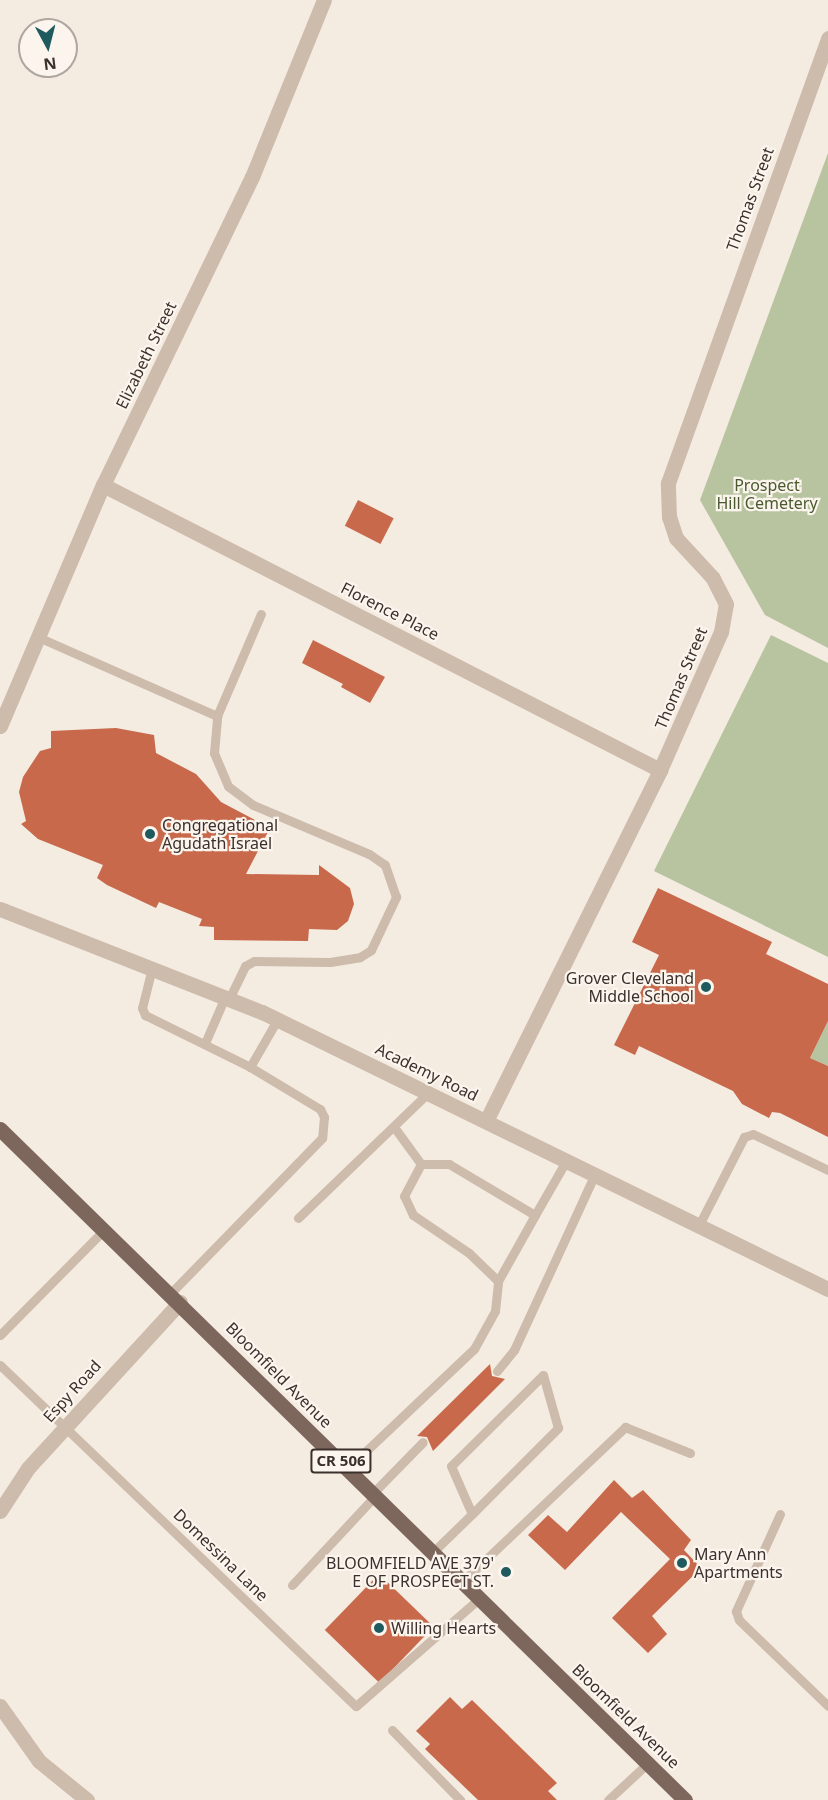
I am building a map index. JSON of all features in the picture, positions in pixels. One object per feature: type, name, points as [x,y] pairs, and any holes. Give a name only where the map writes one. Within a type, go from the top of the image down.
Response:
[{"type":"main road","name":"Bloomfield Avenue","points":[[0,1129],[105,1229],[685,1800]]},
{"type":"street","name":"Elizabeth Street","points":[[0,726],[103,485],[252,177],[324,0]]},
{"type":"street","name":"Thomas Street","points":[[486,1121],[660,770],[718,640],[726,604],[712,577],[676,538],[669,517],[668,483],[828,38]]},
{"type":"street","name":"Florence Place","points":[[103,485],[660,770]]},
{"type":"street","name":"Academy Road","points":[[0,909],[227,998],[277,1020],[828,1289]]},
{"type":"street","name":"Espy Road","points":[[0,1511],[28,1468],[175,1298]]},
{"type":"street","points":[[0,1706],[39,1761],[87,1800]]},
{"type":"lane","points":[[205,1043],[245,966],[254,961],[330,962],[360,957],[371,950],[396,897],[385,865],[369,854],[253,805],[228,786],[213,753],[218,716],[261,614]]},
{"type":"lane","points":[[38,637],[218,716]]},
{"type":"lane","points":[[152,968],[142,1008],[145,1015],[250,1067],[320,1109],[324,1127],[322,1138],[175,1298]]},
{"type":"lane","points":[[250,1067],[277,1020]]},
{"type":"lane","points":[[298,1218],[428,1093]]},
{"type":"lane","points":[[394,1127],[421,1164]]},
{"type":"lane","points":[[699,1225],[744,1137],[753,1134],[828,1170]]},
{"type":"lane","points":[[348,1468],[474,1349],[495,1311],[498,1281],[566,1161]]},
{"type":"lane","points":[[421,1164],[449,1164],[535,1215]]},
{"type":"lane","points":[[421,1164],[404,1196],[413,1215],[469,1253],[498,1281]]},
{"type":"lane","points":[[496,1371],[514,1350],[595,1174]]},
{"type":"lane","points":[[0,1335],[105,1229]]},
{"type":"lane","points":[[0,1319],[8,1327]]},
{"type":"lane","name":"Domessina Lane","points":[[0,1365],[356,1706],[480,1598]]},
{"type":"lane","points":[[433,1552],[472,1515],[558,1428],[543,1375],[451,1466],[472,1515]]},
{"type":"lane","points":[[463,1581],[625,1427],[690,1453]]},
{"type":"lane","points":[[292,1585],[423,1442]]},
{"type":"lane","points":[[780,1514],[736,1611],[739,1620],[828,1706]]},
{"type":"lane","points":[[392,1730],[460,1800]]},
{"type":"lane","points":[[608,1800],[648,1762]]},
{"type":"green space","name":"Prospect Hill Cemetery","points":[[828,153],[828,648],[765,615],[700,500]]},
{"type":"green space","points":[[771,635],[828,663],[828,957],[654,871]]},
{"type":"green space","points":[[828,1021],[828,1066],[810,1058]]},
{"type":"building","points":[[358,500],[394,518],[380,544],[345,526]]},
{"type":"building","points":[[313,640],[385,677],[370,703],[341,687],[343,684],[302,663]]},
{"type":"building","name":"Congregational Agudath Israel","points":[[116,728],[154,735],[156,753],[196,774],[221,802],[270,828],[246,874],[319,875],[319,865],[350,888],[354,904],[348,921],[337,930],[309,929],[308,941],[214,940],[214,927],[199,926],[202,919],[159,902],[156,908],[107,885],[97,878],[103,865],[38,839],[21,824],[26,821],[19,792],[23,777],[40,751],[51,748],[51,731]]},
{"type":"building","name":"Grover Cleveland Middle School","points":[[658,888],[772,942],[766,954],[828,984],[828,1021],[810,1058],[828,1066],[828,1137],[780,1113],[772,1112],[769,1118],[742,1104],[733,1091],[639,1046],[635,1055],[614,1045],[659,955],[632,942]]},
{"type":"building","points":[[490,1364],[492,1376],[505,1379],[433,1451],[427,1437],[417,1436]]},
{"type":"building","name":"Mary Ann Apartments","points":[[614,1480],[632,1498],[643,1490],[691,1540],[684,1550],[701,1568],[652,1616],[667,1634],[648,1653],[612,1618],[670,1559],[621,1512],[565,1570],[528,1535],[548,1515],[567,1532]]},
{"type":"building","name":"Willing Hearts","points":[[379,1574],[434,1627],[379,1683],[325,1630]]},
{"type":"building","points":[[450,1697],[462,1709],[472,1700],[557,1783],[548,1791],[557,1800],[478,1800],[425,1749],[430,1744],[416,1731]]},
{"type":"place","name":"Congregational Agudath Israel","points":[[150,834]]},
{"type":"place","name":"Grover Cleveland Middle School","points":[[706,987]]},
{"type":"place","name":"Mary Ann Apartments","points":[[682,1563]]},
{"type":"place","name":"BLOOMFIELD AVE 379' E OF PROSPECT ST.","points":[[506,1572]]},
{"type":"place","name":"Willing Hearts","points":[[379,1628]]}]
